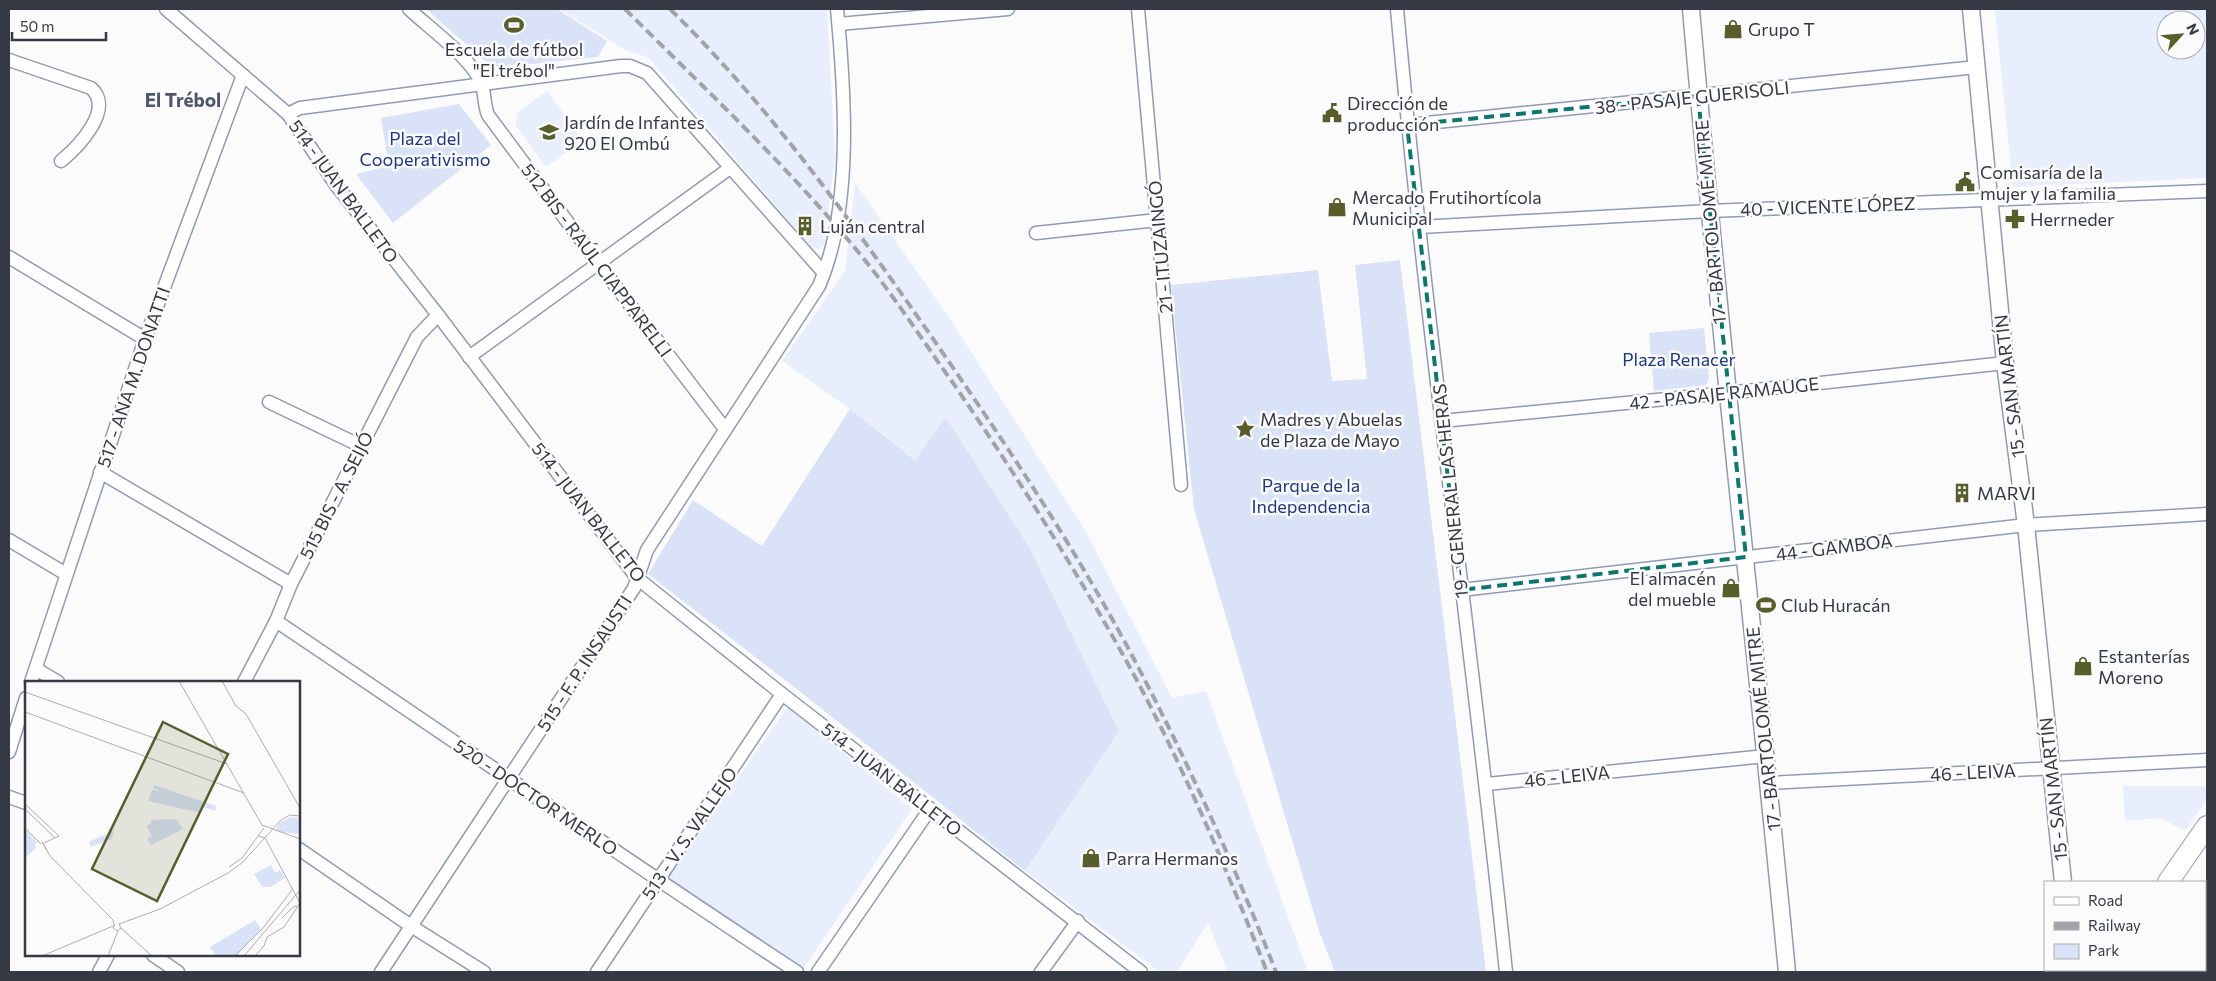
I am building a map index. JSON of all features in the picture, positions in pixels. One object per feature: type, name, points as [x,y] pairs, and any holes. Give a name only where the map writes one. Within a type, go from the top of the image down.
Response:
[{"type":"main road","points":[[2169,881],[2207,826]]},
{"type":"main road","points":[[2185,881],[2207,848]]},
{"type":"street","name":"514 - JUAN BALLETO","points":[[166,9],[288,114],[336,186],[438,315],[637,578],[782,694],[1078,921],[1141,972]]},
{"type":"street","points":[[408,9],[467,61],[482,85]]},
{"type":"street","name":"515 - F. P. INSAUSTI","points":[[381,972],[634,588],[647,550],[818,286],[824,273],[836,226],[843,170],[844,145],[838,9]]},
{"type":"street","points":[[839,24],[1008,9]]},
{"type":"street","name":"21 - ITUZAINGÓ","points":[[1138,9],[1181,485]]},
{"type":"street","name":"19 - GENERAL LAS HERAS","points":[[1397,9],[1407,125],[1461,590],[1487,784],[1506,972]]},
{"type":"street","name":"17 - BARTOLOMÉ MITRE","points":[[1690,9],[1727,393],[1746,557],[1787,972]]},
{"type":"street","name":"15 - SAN MARTÍN","points":[[1970,9],[2005,363],[2026,525],[2063,881]]},
{"type":"street","points":[[9,60],[91,88],[98,94],[100,103],[90,131],[75,149],[61,161]]},
{"type":"street","points":[[288,114],[300,108],[630,66],[647,73],[824,273]]},
{"type":"street","name":"38 - PASAJE GUERISOLI","points":[[1407,125],[1977,68]]},
{"type":"street","name":"517 - ANA M. DONATTI","points":[[31,681],[145,339],[243,76]]},
{"type":"street","name":"512 BIS - RAÚL CIAPPARELLI","points":[[482,85],[484,105],[488,115],[598,263],[725,428]]},
{"type":"street","points":[[469,357],[730,168]]},
{"type":"street","name":"40 - VICENTE LÓPEZ","points":[[1420,227],[1989,199],[2207,191]]},
{"type":"street","points":[[1036,233],[1158,220]]},
{"type":"street","points":[[9,257],[145,339]]},
{"type":"street","name":"515 BIS - A. SEIJÓ","points":[[245,681],[276,621],[291,584],[417,337],[438,315]]},
{"type":"street","name":"42 - PASAJE RAMAUGE","points":[[1442,421],[2005,363]]},
{"type":"street","points":[[269,402],[361,446]]},
{"type":"street","points":[[100,472],[291,584]]},
{"type":"street","name":"44 - GAMBOA","points":[[1461,590],[2026,525],[2207,514]]},
{"type":"street","points":[[9,540],[66,574]]},
{"type":"street","name":"520 - DOCTOR MERLO","points":[[276,621],[658,881],[797,972]]},
{"type":"street","points":[[36,669],[56,681]]},
{"type":"street","name":"513 - V. S. VALLEJO","points":[[596,972],[782,694]]},
{"type":"street","points":[[9,752],[25,701]]},
{"type":"street","name":"46 - LEIVA","points":[[1487,784],[1766,756]]},
{"type":"street","name":"46 - LEIVA","points":[[1769,783],[2207,760]]},
{"type":"street","points":[[9,797],[25,803]]},
{"type":"street","points":[[818,972],[930,809]]},
{"type":"street","points":[[300,850],[411,926],[484,972]]},
{"type":"street","points":[[1041,972],[1078,921]]},
{"type":"street","points":[[99,972],[107,956]]},
{"type":"street","points":[[154,956],[178,972]]},
{"type":"highlighted area","points":[[1698,96],[1746,557],[1461,590],[1407,125]]},
{"type":"shaded area","points":[[559,9],[827,9],[835,156],[824,246],[818,249],[810,246],[648,57],[627,51]]},
{"type":"shaded area","points":[[1995,9],[2207,9],[2207,178],[2013,187]]},
{"type":"shaded area","name":"Jardín de Infantes 920 El Ombú","points":[[547,91],[583,140],[546,167],[515,124],[518,112]]},
{"type":"shaded area","points":[[855,183],[950,319],[1086,532],[1172,698],[1206,691],[1308,972],[1228,972],[1208,923],[1177,972],[1160,972],[1025,871],[1119,731],[1029,547],[946,419],[916,460],[850,409],[782,361],[845,271]]},
{"type":"shaded area","points":[[788,707],[912,809],[803,969],[667,878]]},
{"type":"shaded area","points":[[2123,786],[2205,786],[2207,789],[2207,799],[2185,831],[2161,818],[2125,821]]},
{"type":"shaded area","points":[[2207,940],[2207,972],[2139,972],[2206,971]]},
{"type":"green space","name":"Escuela de fútbol \"El trébol\"","points":[[426,9],[557,9],[607,41],[598,57],[493,68]]},
{"type":"green space","name":"Plaza del Cooperativismo","points":[[459,104],[491,145],[393,223],[356,174],[389,166],[381,118]]},
{"type":"green space","name":"Parque de la Independencia","points":[[1400,260],[1486,972],[1335,972],[1319,931],[1194,509],[1171,285],[1318,270],[1332,381],[1367,379],[1355,265]]},
{"type":"green space","name":"Plaza Renacer","points":[[1704,328],[1709,378],[1706,385],[1654,391],[1649,333]]},
{"type":"green space","points":[[850,409],[915,460],[946,418],[1029,547],[1119,731],[1025,871],[798,690],[648,574],[693,500],[762,546]]},
{"type":"railway","points":[[625,9],[750,133],[840,230],[890,293],[976,417],[1065,556],[1107,626],[1147,699],[1202,815],[1267,972]]},
{"type":"railway","points":[[670,9],[737,80],[800,155],[945,355],[1059,528],[1136,663],[1193,777],[1228,855],[1276,972]]},
{"type":"place","name":"Escuela de fútbol \"El trébol\"","points":[[514,25]]},
{"type":"place","name":"Grupo T","points":[[1733,29]]},
{"type":"place","name":"Dirección de producción","points":[[1332,113]]},
{"type":"place","name":"Jardín de Infantes 920 El Ombú","points":[[549,132]]},
{"type":"place","name":"Comisaría de la mujer y la familia","points":[[1965,182]]},
{"type":"place","name":"Mercado Frutihortícola Municipal","points":[[1337,207]]},
{"type":"place","name":"Herrneder","points":[[2015,219]]},
{"type":"place","name":"Luján central","points":[[805,226]]},
{"type":"place","name":"Madres y Abuelas de Plaza de Mayo","points":[[1245,429]]},
{"type":"place","name":"MARVI","points":[[1962,493]]},
{"type":"place","name":"El almacén del mueble","points":[[1731,588]]},
{"type":"place","name":"Club Huracán","points":[[1766,605]]},
{"type":"place","name":"Estanterías Moreno","points":[[2083,666]]},
{"type":"place","name":"Parra Hermanos","points":[[1091,858]]},
{"type":"district","name":"El Trébol","points":[[183,99]]}]
